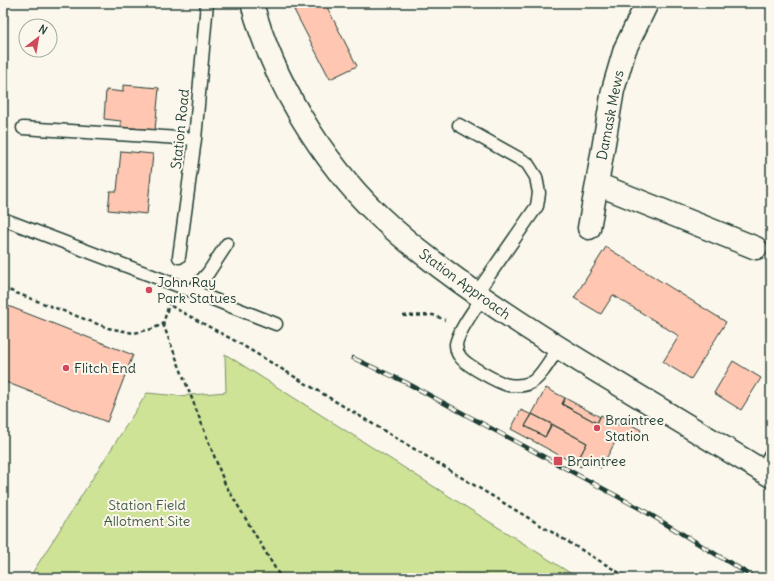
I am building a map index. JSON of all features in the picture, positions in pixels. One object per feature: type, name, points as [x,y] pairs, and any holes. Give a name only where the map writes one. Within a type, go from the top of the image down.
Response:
[{"type":"street","name":"Station Approach","points":[[252,3],[271,59],[290,97],[310,131],[343,177],[379,216],[415,247],[479,296],[558,348],[768,467]]},
{"type":"street","name":"Damask Mews","points":[[589,228],[613,90],[625,49],[647,3]]},
{"type":"street","points":[[597,184],[756,248]]},
{"type":"lane","name":"Station Road","points":[[179,257],[195,139],[207,3]]},
{"type":"lane","points":[[459,125],[527,163],[536,177],[539,193],[537,206],[479,296],[468,318],[456,344],[459,355],[464,362],[478,370],[508,385],[518,386],[531,383],[540,374],[558,348]]},
{"type":"lane","points":[[23,128],[195,139]]},
{"type":"lane","points":[[3,219],[276,324]]},
{"type":"lane","points":[[192,291],[208,273],[227,244]]},
{"type":"path","points":[[3,288],[108,328],[134,333],[152,329],[163,324]]},
{"type":"path","points":[[192,291],[169,304],[163,324],[225,484],[281,578]]},
{"type":"path","points":[[169,304],[237,342],[628,578]]},
{"type":"path","points":[[403,316],[433,314],[451,323]]},
{"type":"green space","name":"Station Field Allotment Site","points":[[225,354],[578,578],[29,578],[147,393],[179,396],[226,392]]},
{"type":"building","points":[[297,3],[325,3],[357,66],[330,79],[292,6]]},
{"type":"building","points":[[123,85],[159,88],[155,130],[121,127],[121,121],[104,119],[106,90],[123,92]]},
{"type":"building","points":[[121,151],[153,154],[147,214],[108,210],[110,191],[117,191]]},
{"type":"building","points":[[606,247],[726,322],[691,379],[663,362],[679,336],[613,295],[601,314],[574,298]]},
{"type":"building","name":"Flitch End","points":[[3,304],[133,355],[107,422],[3,381]]},
{"type":"building","points":[[733,361],[761,378],[741,410],[714,393]]},
{"type":"building","name":"Braintree Station","points":[[546,388],[565,398],[562,404],[597,423],[601,415],[619,425],[622,420],[641,430],[634,442],[619,435],[601,468],[580,456],[587,443],[532,414]]},
{"type":"building","points":[[565,398],[600,417],[597,423],[562,404]]},
{"type":"building","points":[[521,410],[532,415],[525,426],[545,437],[552,424],[587,443],[580,456],[585,459],[581,467],[511,429]]},
{"type":"building","points":[[532,414],[552,424],[545,437],[525,426]]},
{"type":"railway","points":[[353,358],[405,382],[641,509],[755,578]]},
{"type":"place","name":"John Ray Park Statues","points":[[149,290]]},
{"type":"place","name":"Flitch End","points":[[66,368]]},
{"type":"place","name":"Braintree Station","points":[[597,428]]},
{"type":"place","name":"Braintree","points":[[558,461]]}]
